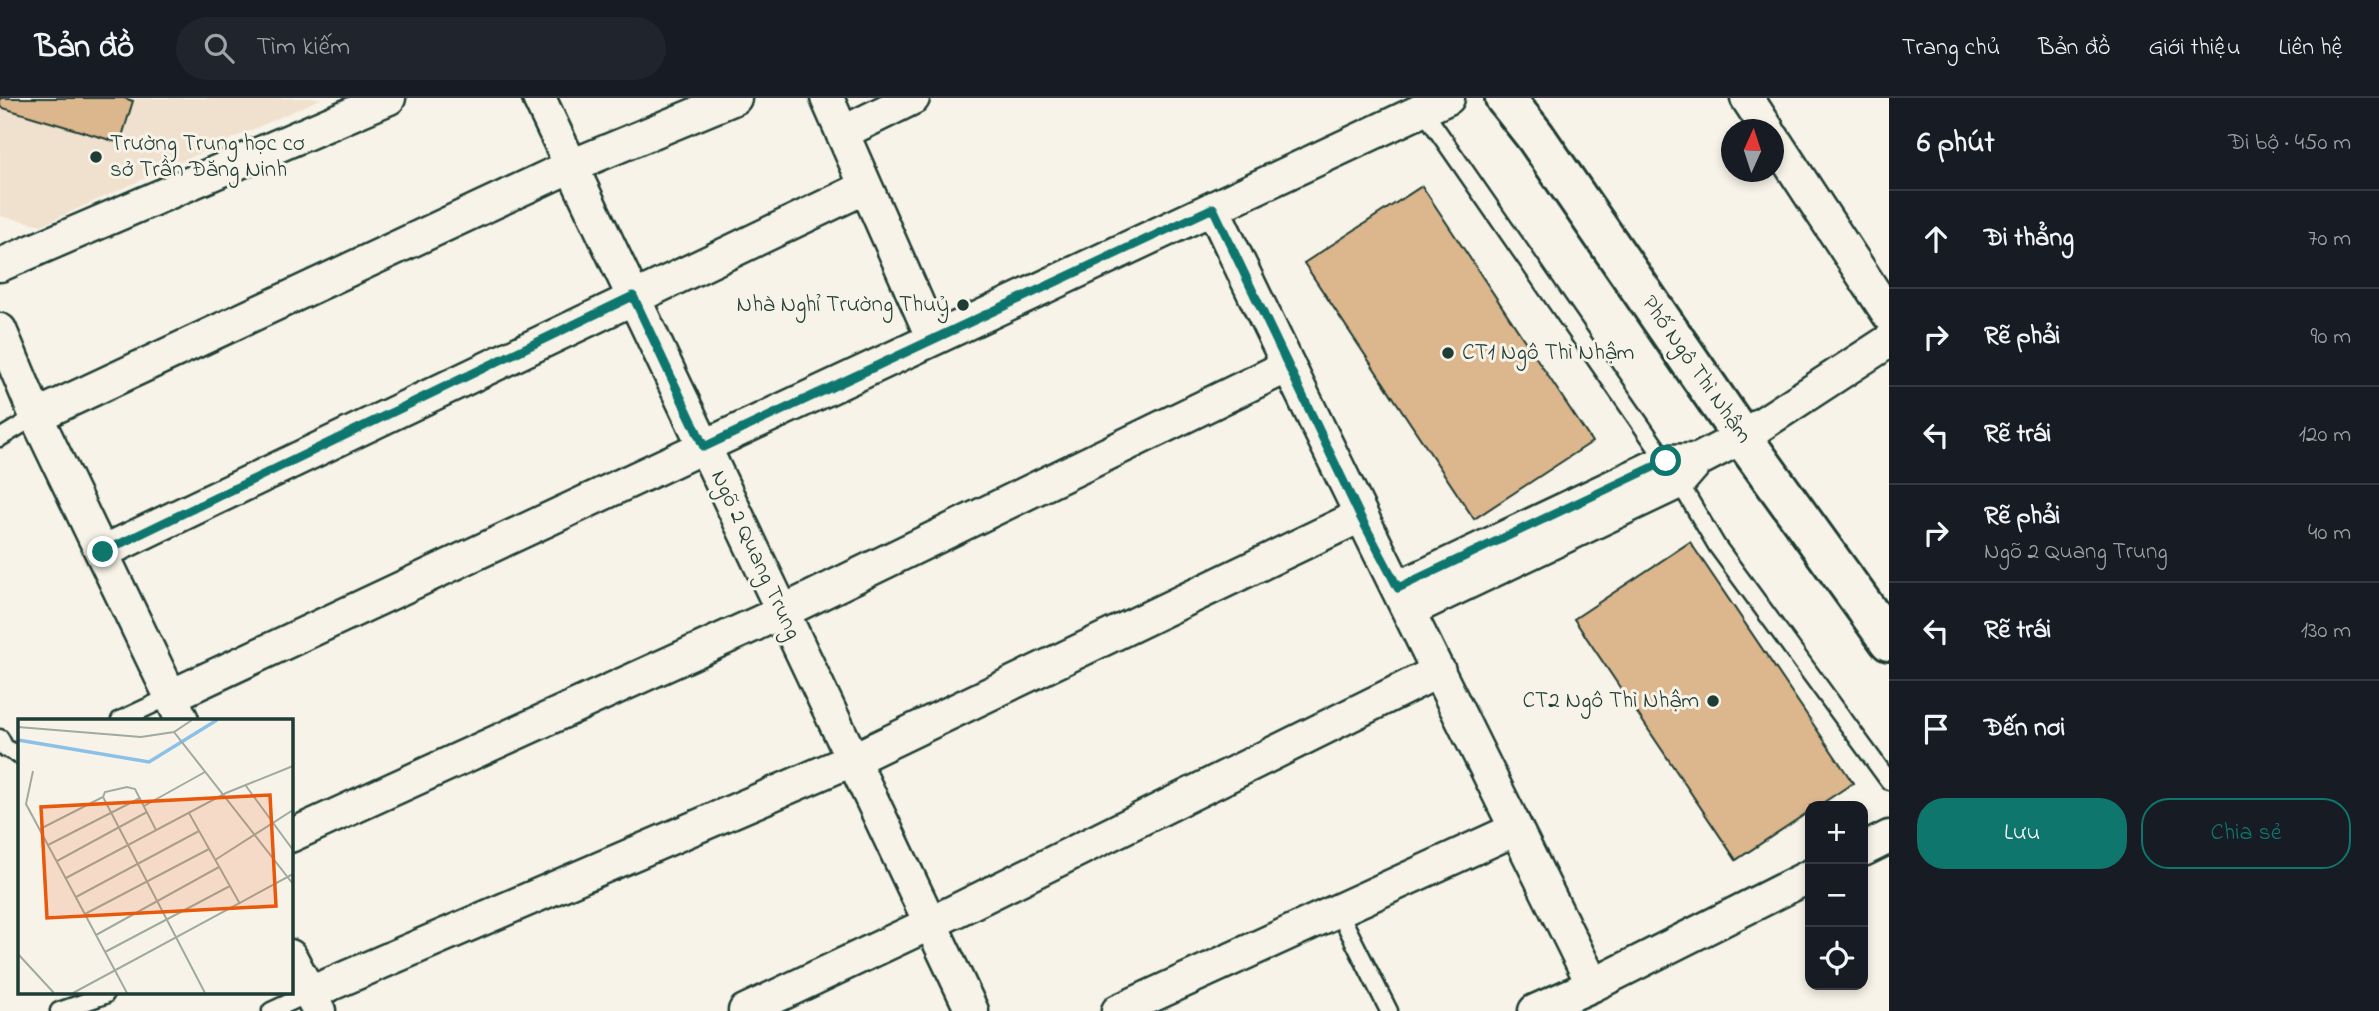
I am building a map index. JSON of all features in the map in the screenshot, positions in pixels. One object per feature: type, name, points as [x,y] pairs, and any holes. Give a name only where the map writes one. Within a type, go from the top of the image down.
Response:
[{"type":"main road","name":"Phố Ngô Thì Nhậm","points":[[1505,98],[1742,438],[1889,641]]},
{"type":"street","points":[[0,265],[388,98]]},
{"type":"street","name":"Ngõ 2 Quang Trung","points":[[539,98],[972,1011]]},
{"type":"street","points":[[36,416],[570,166],[735,98]]},
{"type":"street","points":[[827,98],[933,339]]},
{"type":"street","points":[[842,133],[914,98]]},
{"type":"street","points":[[1748,98],[1761,119]]},
{"type":"street","points":[[0,330],[36,416],[177,708],[704,447],[1436,104]]},
{"type":"street","points":[[1784,155],[1889,315]]},
{"type":"street","points":[[103,552],[633,296],[866,187]]},
{"type":"street","points":[[1213,208],[1360,516],[1404,599],[1593,985]]},
{"type":"street","points":[[1404,599],[1742,438],[1889,341]]},
{"type":"street","points":[[292,835],[782,612],[1288,366]]},
{"type":"street","points":[[292,960],[315,1002],[852,760],[1360,516]]},
{"type":"street","points":[[745,1011],[931,923],[1439,671]]},
{"type":"street","points":[[1136,1007],[1338,910],[1516,829]]},
{"type":"street","points":[[1868,848],[1889,837]]},
{"type":"street","points":[[1535,1011],[1593,985],[1805,879]]},
{"type":"lane","points":[[1436,104],[1681,468],[1717,545],[1889,781]]},
{"type":"lane","points":[[0,438],[36,416]]},
{"type":"lane","points":[[125,719],[177,708]]},
{"type":"lane","points":[[0,737],[5,748],[18,754]]},
{"type":"lane","points":[[1338,910],[1389,1011]]},
{"type":"lane","points":[[59,1011],[105,995],[104,993]]},
{"type":"lane","points":[[271,1011],[315,1002]]},
{"type":"shaded area","name":"Trường Trung học cơ sở Trần Đăng Ninh","points":[[0,98],[322,98],[42,225],[0,216]]},
{"type":"building","points":[[0,98],[124,98],[133,101],[120,143],[0,107]]},
{"type":"building","name":"CT1 Ngô Thì Nhậm","points":[[1422,186],[1592,442],[1474,519],[1304,263]]},
{"type":"building","name":"CT2 Ngô Thì Nhậm","points":[[1690,542],[1853,783],[1826,801],[1805,801],[1805,814],[1736,860],[1574,619]]},
{"type":"place","name":"Trường Trung học cơ sở Trần Đăng Ninh","points":[[96,157]]},
{"type":"place","name":"Nhà Nghỉ Trường Thuỷ","points":[[963,305]]},
{"type":"place","name":"CT1 Ngô Thì Nhậm","points":[[1448,353]]},
{"type":"place","name":"CT2 Ngô Thì Nhậm","points":[[1713,701]]},
{"type":"route","points":[[103,552],[633,296],[704,447],[1213,208],[1360,516],[1398,588],[1666,461]]}]
